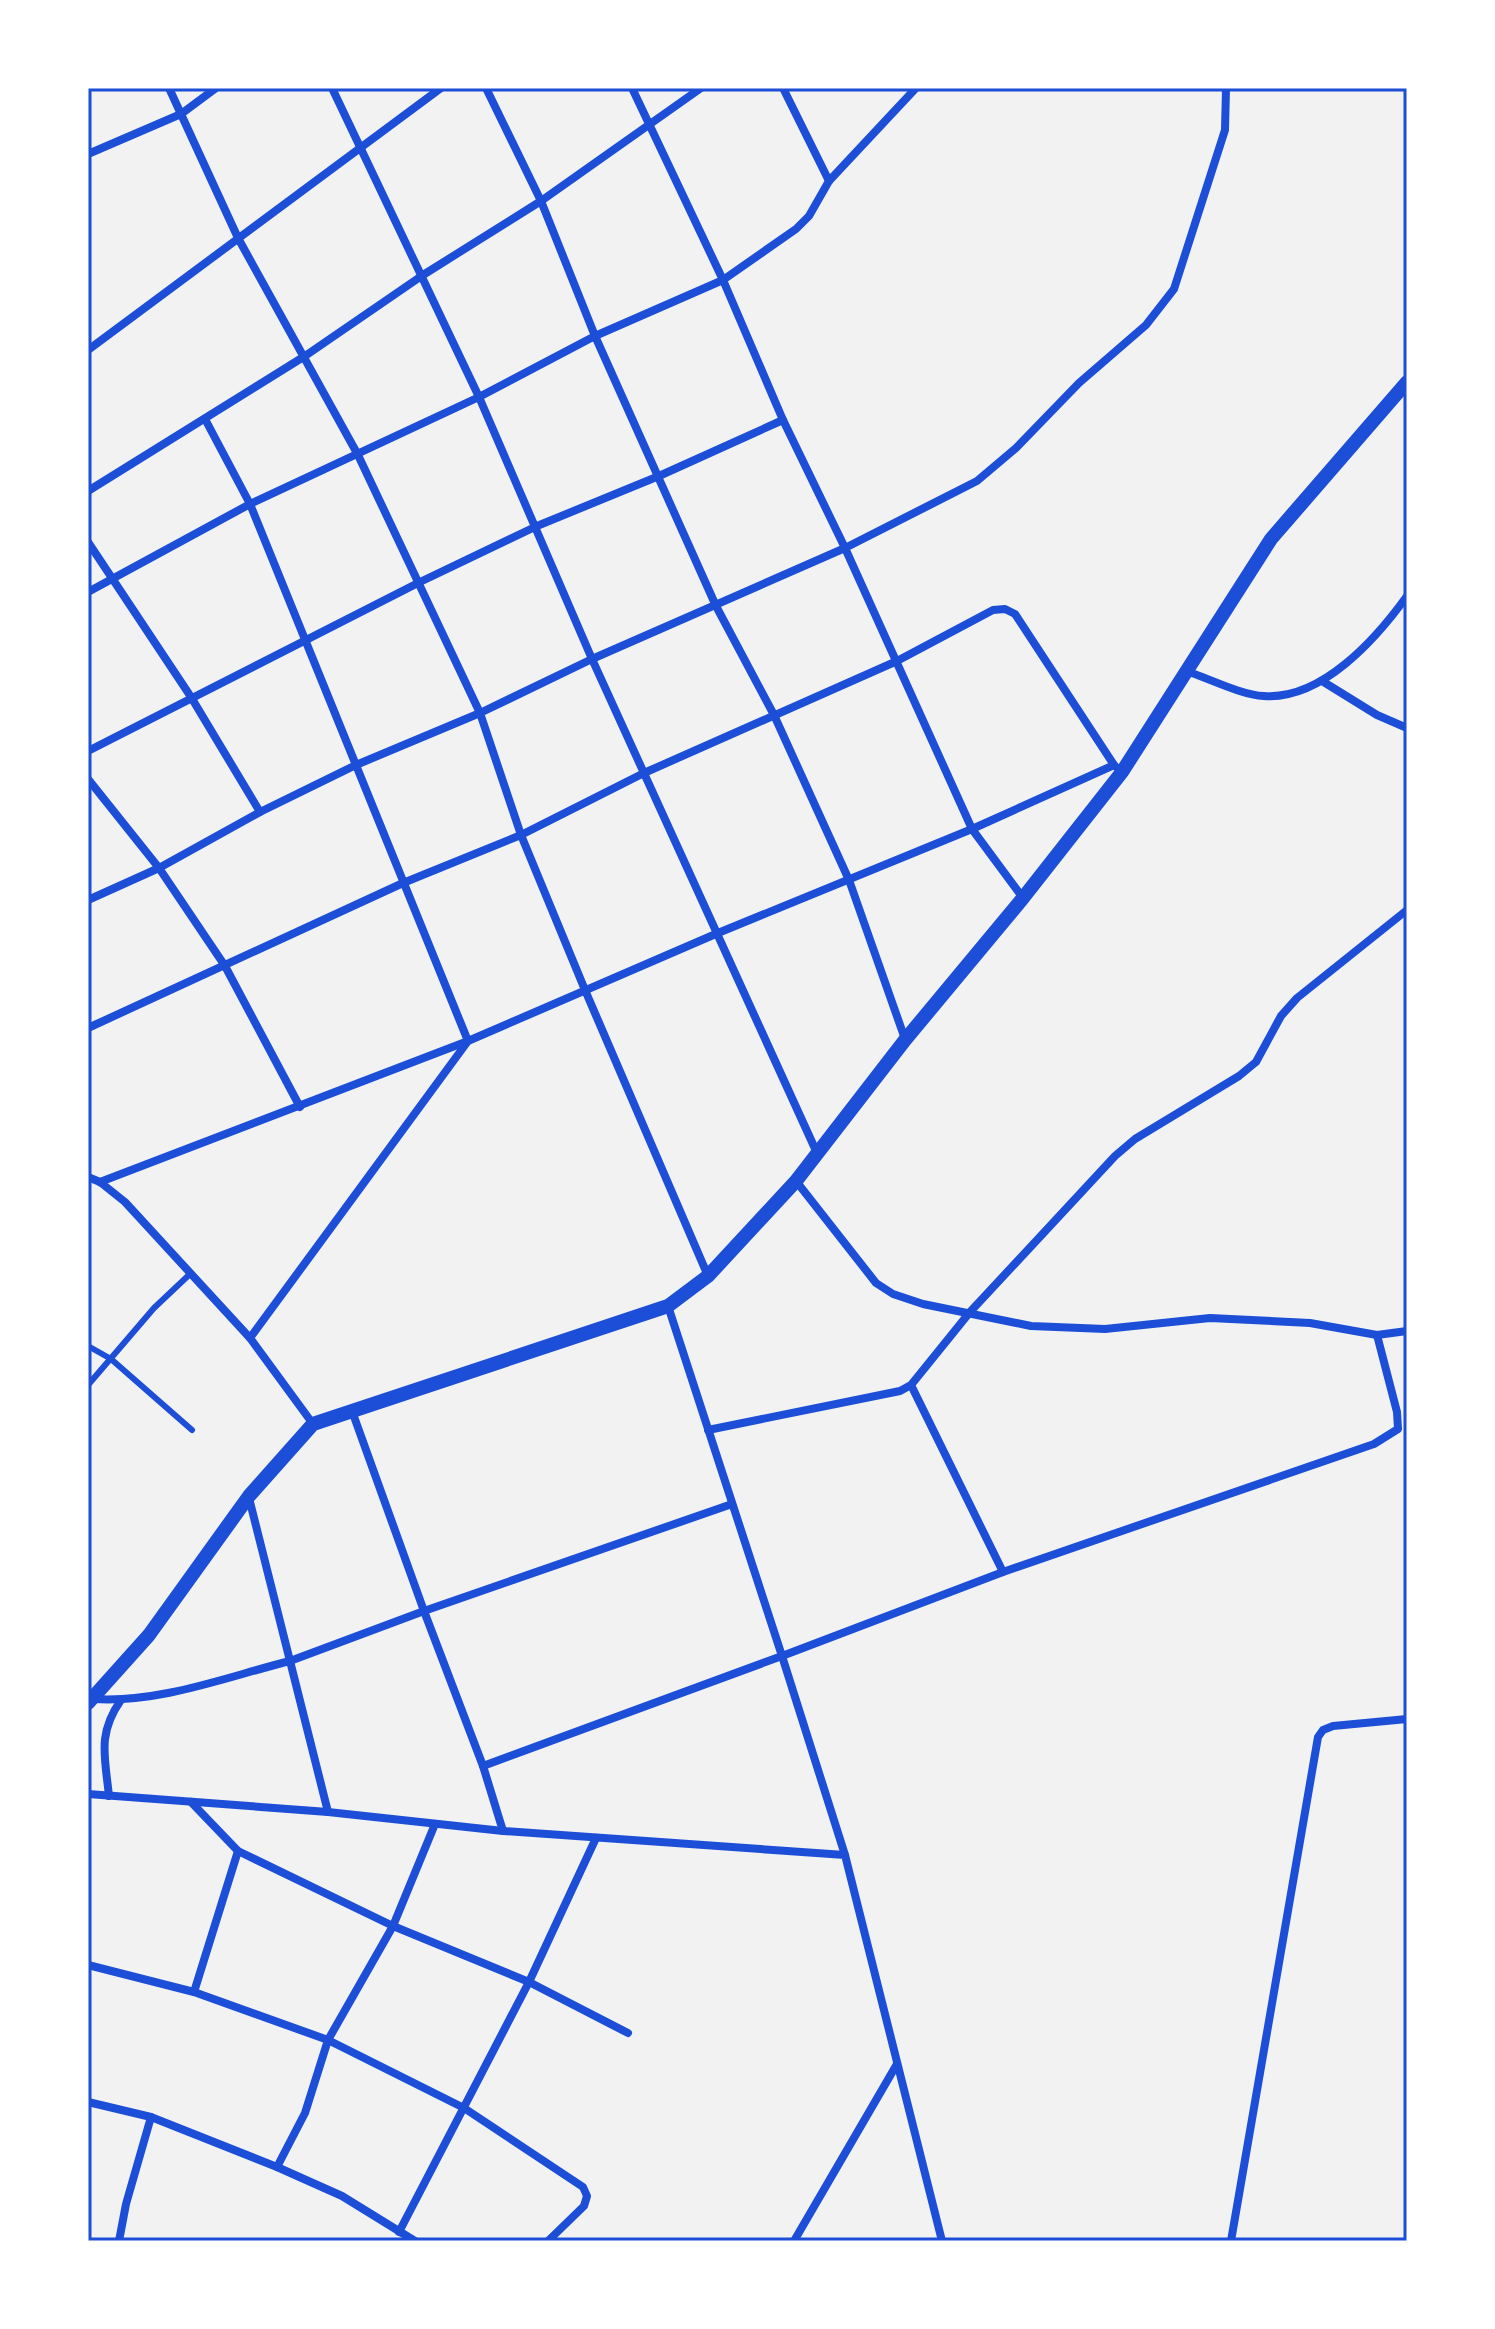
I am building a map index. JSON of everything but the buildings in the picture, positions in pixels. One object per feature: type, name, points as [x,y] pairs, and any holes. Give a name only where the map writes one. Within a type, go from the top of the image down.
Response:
[{"type":"street","points":[[169,88],[238,238],[358,455],[480,713],[521,835],[708,1276]]},
{"type":"street","points":[[88,154],[181,114],[216,88]]},
{"type":"street","points":[[332,88],[479,397],[592,659],[817,1154]]},
{"type":"street","points":[[88,350],[441,88]]},
{"type":"street","points":[[486,88],[541,201],[595,336],[716,606],[774,715],[849,880],[905,1040]]},
{"type":"street","points":[[632,88],[723,280],[783,420],[845,548],[972,829],[1023,898]]},
{"type":"street","points":[[88,491],[305,356],[423,275],[541,201],[701,88]]},
{"type":"street","points":[[783,88],[829,181]]},
{"type":"street","points":[[88,592],[250,504],[479,397],[595,336],[723,280],[796,229],[809,216],[829,181],[916,88]]},
{"type":"street","points":[[88,900],[159,868],[260,812],[356,765],[480,713],[592,659],[845,548],[977,481],[1016,448],[1079,383],[1146,325],[1174,289],[1225,130],[1226,88]]},
{"type":"street","points":[[91,1701],[149,1635],[249,1496],[313,1424],[668,1306],[708,1276],[796,1181],[905,1040],[1023,898],[1186,671],[1271,539],[1407,382]]},
{"type":"street","points":[[205,419],[250,504],[468,1041]]},
{"type":"street","points":[[88,751],[537,526],[783,420]]},
{"type":"street","points":[[88,542],[191,697],[260,812]]},
{"type":"street","points":[[1186,671],[1262,697],[1287,694],[1322,681],[1354,656],[1407,596]]},
{"type":"street","points":[[88,1028],[403,883],[521,835],[644,773],[897,661],[993,610],[1005,609],[1015,614],[1118,768]]},
{"type":"street","points":[[1322,681],[1377,715],[1407,728]]},
{"type":"street","points":[[100,1182],[468,1041],[718,933],[1118,768]]},
{"type":"street","points":[[88,779],[159,868],[225,966],[300,1107]]},
{"type":"street","points":[[708,1430],[900,1391],[911,1385],[970,1312],[1115,1156],[1135,1139],[1239,1076],[1256,1062],[1281,1016],[1297,998],[1407,910]]},
{"type":"street","points":[[250,1338],[468,1041]]},
{"type":"street","points":[[88,1177],[100,1182],[125,1202],[250,1338],[313,1424]]},
{"type":"street","points":[[796,1181],[876,1283],[893,1294],[923,1304],[1031,1326],[1105,1329],[1210,1318],[1310,1323],[1377,1335],[1407,1331]]},
{"type":"street","points":[[668,1306],[845,1855],[942,2241]]},
{"type":"street","points":[[483,1766],[1003,1572],[1374,1444],[1398,1429],[1397,1412],[1377,1335]]},
{"type":"street","points":[[911,1385],[1003,1572]]},
{"type":"street","points":[[352,1411],[483,1766],[503,1831]]},
{"type":"street","points":[[249,1496],[328,1812]]},
{"type":"street","points":[[91,1701],[150,1697],[290,1661],[732,1504]]},
{"type":"street","points":[[109,1796],[104,1748],[106,1725],[121,1700]]},
{"type":"street","points":[[1231,2241],[1318,1737],[1323,1730],[1333,1726],[1407,1719]]},
{"type":"street","points":[[88,1794],[328,1812],[503,1831],[845,1855]]},
{"type":"street","points":[[191,1801],[238,1851],[393,1926],[529,1982],[628,2033]]},
{"type":"street","points":[[277,2167],[305,2113],[328,2040],[393,1926],[435,1824]]},
{"type":"street","points":[[399,2232],[529,1982],[596,1838]]},
{"type":"street","points":[[194,1992],[238,1851]]},
{"type":"street","points":[[88,1965],[194,1992],[328,2040],[464,2108],[583,2187],[587,2196],[584,2206],[548,2241]]},
{"type":"street","points":[[794,2241],[897,2064]]},
{"type":"street","points":[[88,2102],[151,2117],[277,2167],[342,2196],[415,2241]]},
{"type":"street","points":[[119,2241],[126,2204],[151,2117]]},
{"type":"lane","points":[[88,1385],[154,1308],[190,1274]]},
{"type":"lane","points":[[88,1346],[111,1359],[192,1430]]}]
